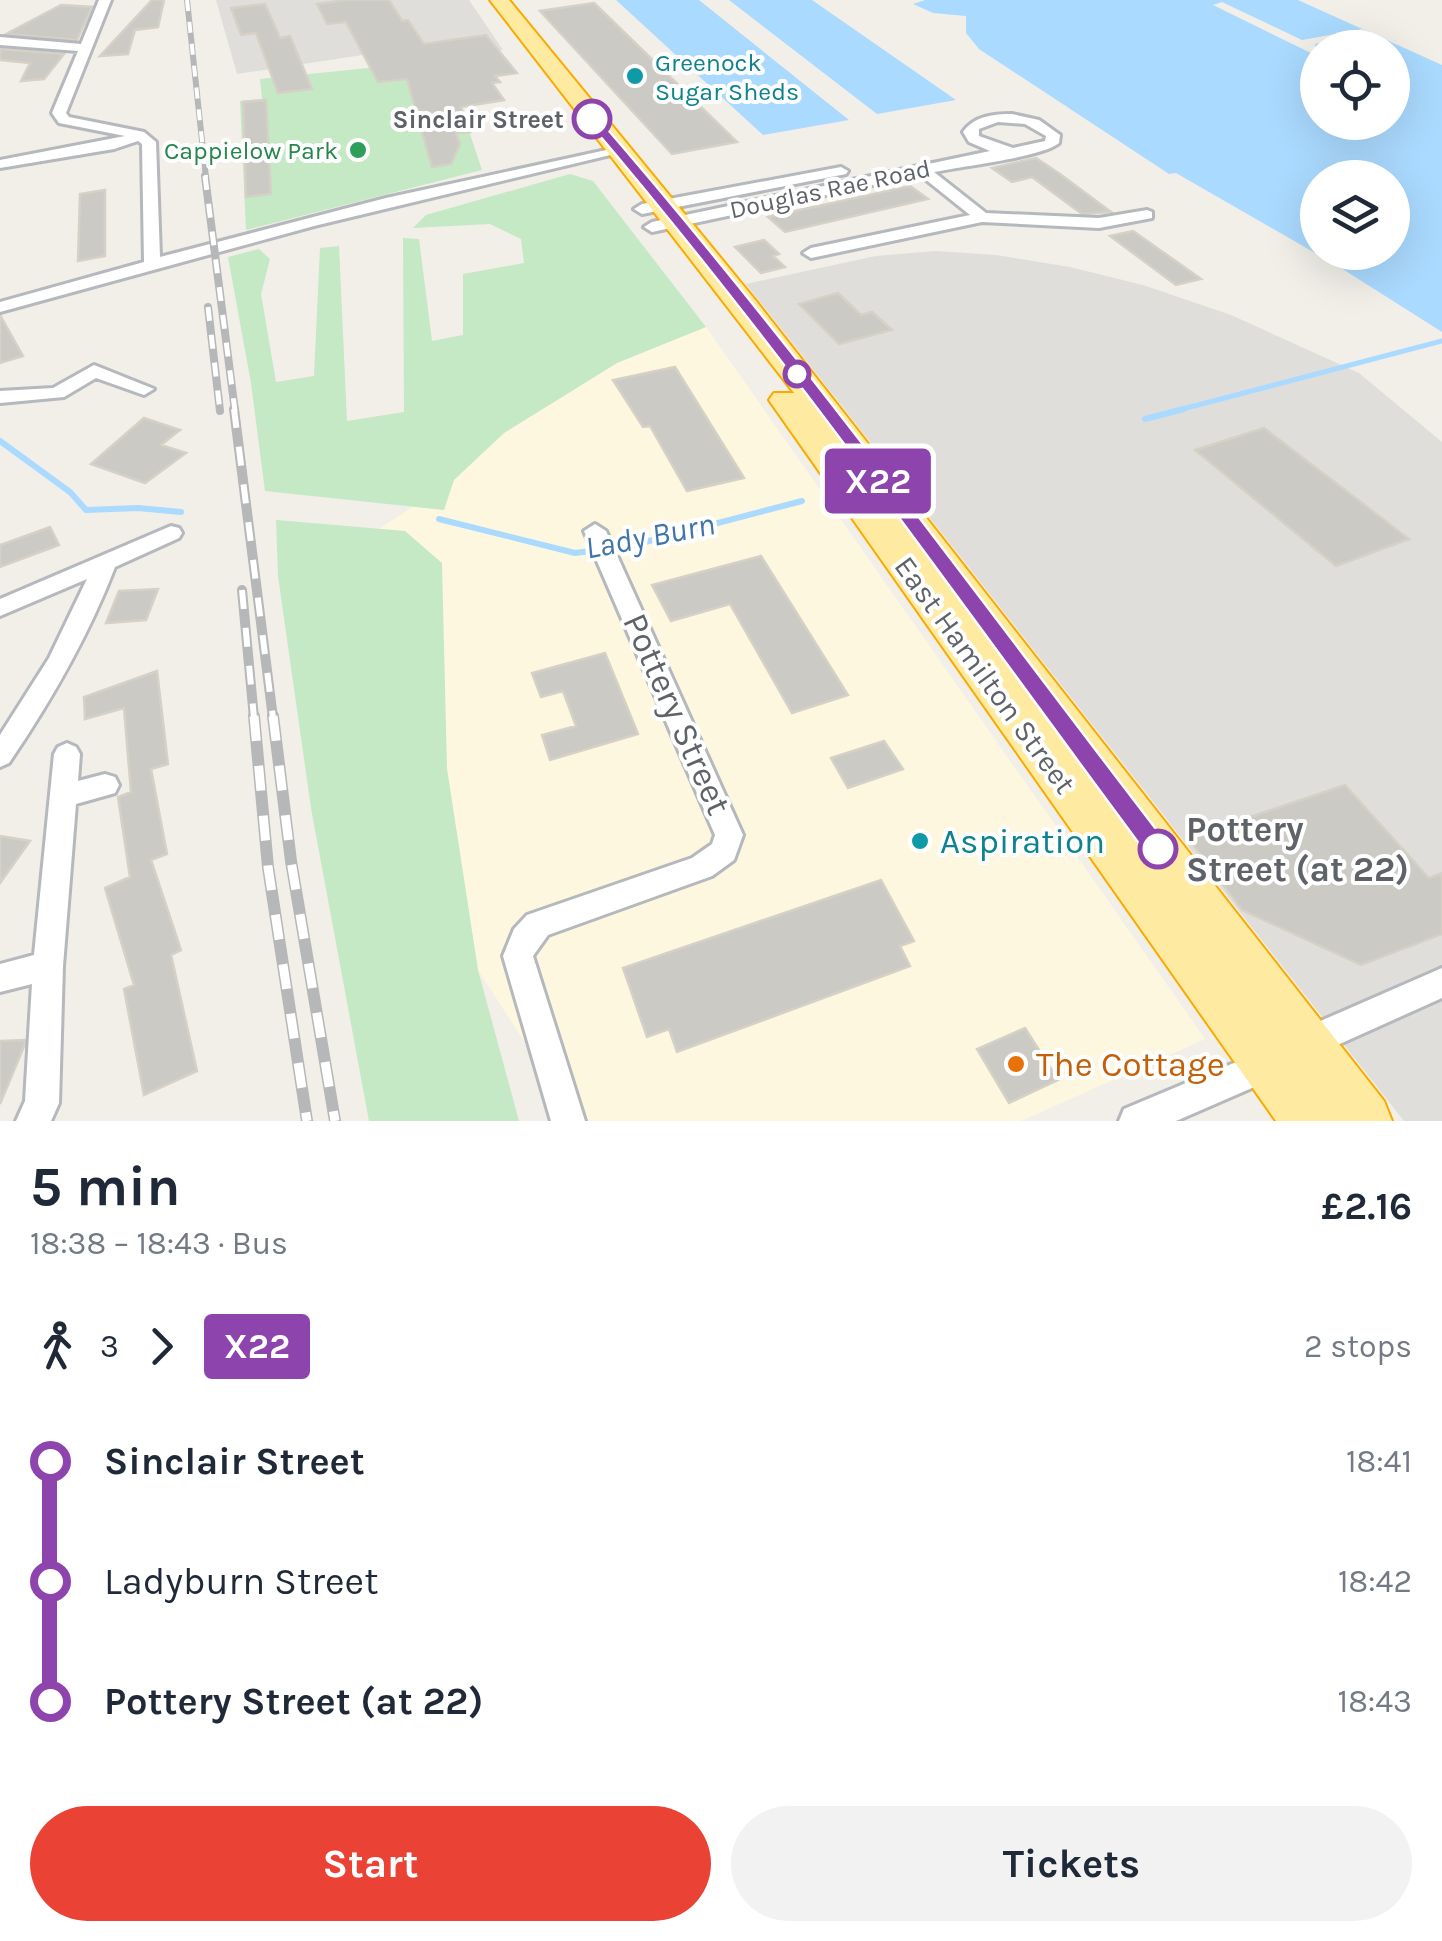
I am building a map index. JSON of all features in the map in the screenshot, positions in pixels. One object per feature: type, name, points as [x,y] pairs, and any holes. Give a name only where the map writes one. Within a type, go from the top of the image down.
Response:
[{"type":"highway","name":"East Hamilton Street","points":[[481,0],[520,39],[659,216],[746,307],[1074,768],[1287,1054]]},
{"type":"highway","name":"East Hamilton Street","points":[[498,0],[520,39]]},
{"type":"highway","points":[[1287,1054],[1310,1121]]},
{"type":"highway","points":[[1287,1054],[1364,1121]]},
{"type":"street","points":[[105,0],[60,116],[139,136],[150,144],[152,264]]},
{"type":"street","points":[[0,41],[87,48]]},
{"type":"street","name":"Douglas Rae Road","points":[[996,118],[1032,122],[1052,135],[1052,143],[1042,149],[1007,152],[659,216],[954,150],[974,139],[970,132],[974,126],[996,118]]},
{"type":"street","points":[[1,164],[114,145],[139,136]]},
{"type":"street","points":[[974,139],[1007,152]]},
{"type":"street","points":[[0,307],[504,174],[610,153]]},
{"type":"street","points":[[922,170],[982,217]]},
{"type":"street","points":[[810,253],[982,217],[1099,223],[1148,215]]},
{"type":"street","points":[[0,397],[57,393],[94,370],[144,389]]},
{"type":"street","name":"Pottery Street","points":[[568,1121],[518,956],[525,939],[538,924],[702,867],[724,850],[729,835],[595,531]]},
{"type":"street","points":[[0,608],[171,532]]},
{"type":"street","points":[[0,756],[48,682],[90,604],[104,564]]},
{"type":"street","points":[[33,1121],[42,1102],[48,966],[67,754]]},
{"type":"street","points":[[66,796],[105,785]]},
{"type":"street","points":[[0,978],[48,966]]},
{"type":"street","points":[[1136,1121],[1442,982]]},
{"type":"shaded area","points":[[216,0],[469,0],[503,50],[445,58],[435,44],[237,74]]},
{"type":"shaded area","points":[[935,251],[996,255],[1070,267],[1143,285],[1231,315],[1359,373],[1442,442],[1442,1121],[1404,1121],[746,284],[876,256]]},
{"type":"shaded area","points":[[706,327],[1205,1039],[1021,1121],[576,1121],[478,970],[447,768],[379,529],[453,480],[504,433],[617,363]]},
{"type":"green space","name":"Cappielow Park","points":[[398,65],[469,131],[482,170],[246,230],[240,101],[262,99],[260,79]]},
{"type":"green space","points":[[570,174],[593,181],[706,327],[617,363],[504,433],[454,480],[444,510],[265,491],[251,383],[228,257],[259,249],[270,259],[261,294],[276,382],[314,376],[320,248],[339,246],[347,421],[404,412],[403,238],[419,239],[432,341],[463,335],[463,274],[524,263],[521,239],[490,224],[413,228],[426,215]]},
{"type":"green space","points":[[276,520],[405,531],[442,563],[447,769],[478,970],[519,1121],[369,1121],[311,808],[278,576]]},
{"type":"water","points":[[616,0],[699,0],[849,120],[763,135]]},
{"type":"water","points":[[729,0],[812,0],[956,100],[877,114]]},
{"type":"water","points":[[925,0],[1298,0],[1364,30],[1300,30],[1300,140],[1410,140],[1410,51],[1442,65],[1442,332],[1344,270],[1410,270],[1410,160],[1300,160],[1300,244],[1176,173],[1169,174],[979,49],[966,33],[966,16],[933,13],[913,4]]},
{"type":"pier","points":[[1222,2],[1300,39],[1300,48],[1213,5]]},
{"type":"building","points":[[152,0],[164,0],[158,27],[135,30],[128,54],[100,56]]},
{"type":"building","points":[[389,0],[424,44],[486,35],[517,73],[495,76],[500,82],[492,83],[504,100],[461,107],[470,132],[456,133],[460,144],[451,164],[432,167],[407,79],[378,82],[346,22],[327,24],[317,4]]},
{"type":"building","name":"Greenock Sugar Sheds","points":[[594,3],[737,142],[672,154],[540,11]]},
{"type":"building","points":[[265,4],[280,38],[290,36],[312,89],[278,93],[256,33],[241,35],[231,8]]},
{"type":"building","points":[[61,5],[92,7],[77,40],[6,34]]},
{"type":"building","points":[[0,49],[64,54],[44,79],[21,81],[30,63],[0,60]]},
{"type":"building","points":[[266,100],[271,194],[246,197],[243,102]]},
{"type":"building","points":[[1036,158],[1111,212],[1082,214],[1032,177],[1012,182],[992,168]]},
{"type":"building","points":[[910,186],[928,199],[785,232],[768,217]]},
{"type":"building","points":[[105,190],[105,256],[78,261],[80,194]]},
{"type":"building","points":[[1133,231],[1201,279],[1176,285],[1110,236]]},
{"type":"building","points":[[764,240],[779,254],[773,256],[785,267],[761,273],[735,247]]},
{"type":"building","points":[[838,293],[861,315],[872,312],[892,330],[839,344],[799,304]]},
{"type":"building","points":[[0,315],[23,356],[0,363]]},
{"type":"building","points":[[675,367],[744,478],[687,491],[650,426],[643,427],[613,380]]},
{"type":"building","points":[[144,418],[180,430],[161,445],[186,453],[145,483],[91,464]]},
{"type":"building","points":[[1264,428],[1409,539],[1336,566],[1195,450]]},
{"type":"building","points":[[50,527],[59,545],[0,567],[0,545]]},
{"type":"building","points":[[761,556],[848,695],[792,713],[730,604],[671,621],[652,585]]},
{"type":"building","points":[[158,589],[146,620],[106,623],[119,591]]},
{"type":"building","points":[[605,653],[638,734],[550,760],[542,735],[576,726],[563,691],[541,697],[532,673]]},
{"type":"building","points":[[157,671],[168,764],[151,769],[167,854],[151,860],[181,950],[171,955],[197,1071],[144,1095],[124,989],[134,985],[105,888],[130,877],[118,797],[131,792],[124,708],[85,719],[84,697]]},
{"type":"building","points":[[884,741],[903,769],[848,788],[831,758]]},
{"type":"building","points":[[1345,785],[1429,878],[1442,873],[1442,934],[1361,965],[1242,910],[1188,838]]},
{"type":"building","points":[[0,836],[30,841],[0,883]]},
{"type":"building","points":[[881,880],[914,941],[900,946],[910,966],[677,1052],[669,1029],[647,1037],[623,968]]},
{"type":"building","points":[[1025,1028],[1058,1080],[1009,1103],[977,1049]]},
{"type":"building","points":[[25,1040],[25,1044],[0,1104],[0,1041]]},
{"type":"waterway","name":"Lady Burn","points":[[1175,411],[1442,341]]},
{"type":"waterway","name":"Lady Burn","points":[[1145,419],[1184,409]]},
{"type":"waterway","name":"Lady Burn","points":[[0,441],[70,492],[86,510],[138,508],[181,512]]},
{"type":"waterway","name":"Lady Burn","points":[[439,519],[575,553],[630,546],[802,501]]},
{"type":"railway","points":[[187,0],[206,178]]},
{"type":"railway","points":[[205,176],[235,411]]},
{"type":"railway","points":[[208,307],[220,411]]},
{"type":"railway","points":[[234,409],[273,718]]},
{"type":"railway","points":[[242,590],[254,718]]},
{"type":"railway","points":[[254,716],[268,867],[307,1121]]},
{"type":"railway","points":[[273,716],[291,861],[335,1121]]},
{"type":"bus line","name":"X22","points":[[592,119],[746,307],[1158,849]]},
{"type":"place","name":"Greenock Sugar Sheds","points":[[635,76]]},
{"type":"place","name":"Sinclair Street","points":[[592,119]]},
{"type":"place","name":"Cappielow Park","points":[[358,150]]},
{"type":"place","name":"Aspiration","points":[[920,841]]},
{"type":"place","name":"Pottery Street (at 22)","points":[[1158,849]]},
{"type":"place","name":"The Cottage","points":[[1016,1064]]}]
